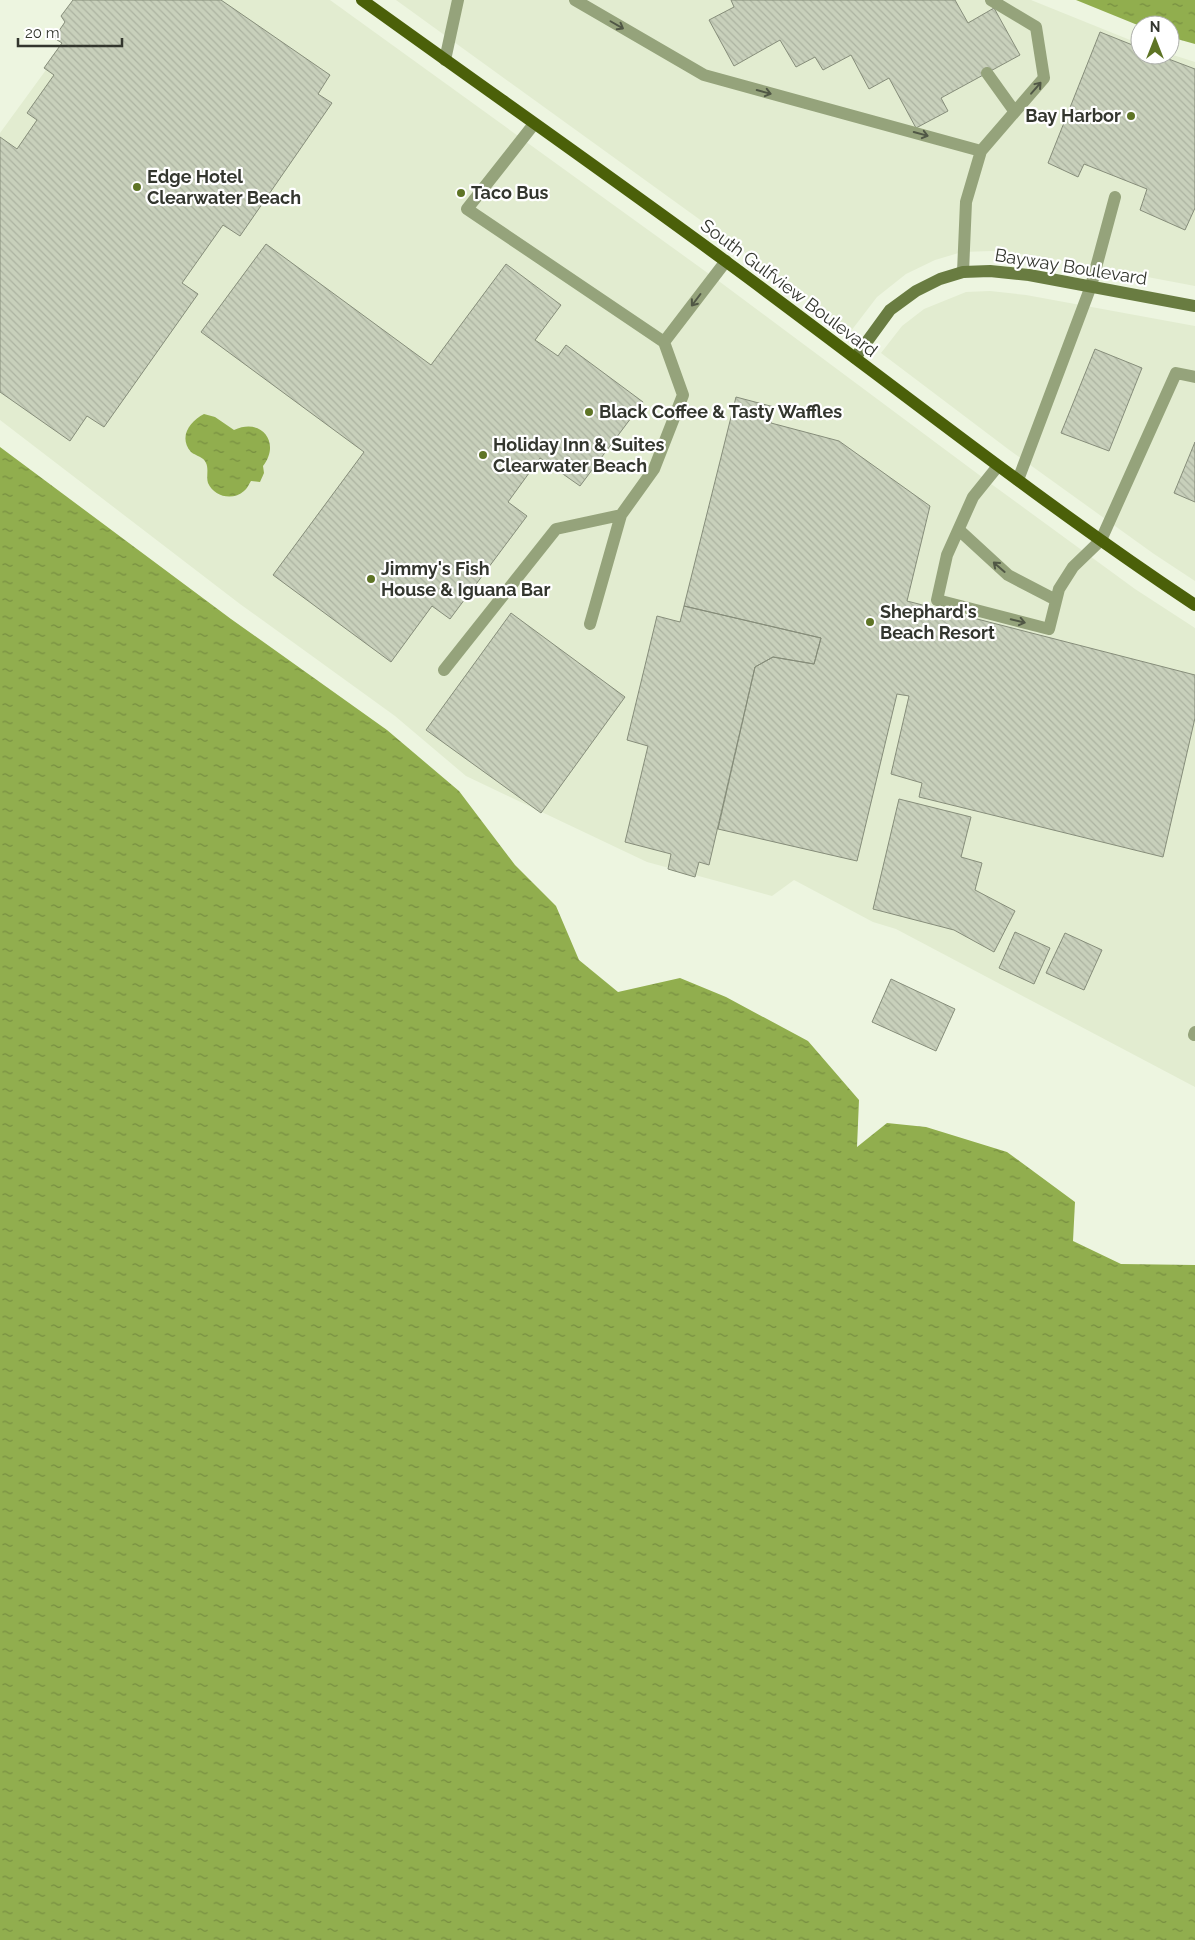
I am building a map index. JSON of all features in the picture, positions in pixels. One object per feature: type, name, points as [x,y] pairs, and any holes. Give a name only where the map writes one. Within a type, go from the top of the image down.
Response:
[{"type":"main road","name":"South Gulfview Boulevard","points":[[362,0],[726,262],[998,466],[1195,605]]},
{"type":"street","name":"Bayway Boulevard","points":[[855,358],[890,310],[916,291],[940,279],[963,272],[990,271],[1091,286],[1195,306]]},
{"type":"lane","points":[[445,60],[458,0]]},
{"type":"lane","points":[[575,0],[704,76],[981,151]]},
{"type":"lane","points":[[963,272],[966,202],[981,151],[1044,78],[1036,27],[991,0]]},
{"type":"lane","points":[[987,73],[1015,112]]},
{"type":"lane","points":[[534,124],[467,209],[664,342],[683,395],[654,469],[621,515],[590,624]]},
{"type":"lane","points":[[1018,480],[1091,286],[1115,197]]},
{"type":"lane","points":[[664,342],[726,262]]},
{"type":"lane","points":[[998,466],[973,497],[947,555],[937,600],[1049,629],[1059,589],[1073,567],[1101,540],[1176,373],[1195,377]]},
{"type":"lane","points":[[444,670],[556,529],[621,515]]},
{"type":"lane","points":[[959,530],[1008,575],[1056,600]]},
{"type":"shaded area","points":[[97,0],[330,0],[716,279],[1135,589],[1195,628],[1195,1087],[896,929],[873,922],[794,880],[772,896],[647,862],[466,776],[395,716],[240,604],[0,420],[0,133]]},
{"type":"shaded area","points":[[396,0],[1031,0],[1130,40],[1130,65],[1180,65],[1180,57],[1195,62],[1195,286],[1031,255],[992,251],[962,252],[935,260],[906,274],[877,297],[851,331]]},
{"type":"shaded area","points":[[990,291],[1026,295],[1195,326],[1195,581],[1154,554],[1008,449],[881,353],[902,326],[924,309],[966,292]]},
{"type":"water","points":[[1076,0],[1195,0],[1195,44],[1180,40],[1180,15],[1130,15],[1130,22]]},
{"type":"water","points":[[204,414],[215,417],[234,430],[253,427],[266,434],[270,449],[263,466],[264,473],[260,482],[251,481],[240,494],[229,497],[215,492],[211,488],[207,481],[207,465],[205,461],[191,452],[186,441],[187,430],[190,425]]},
{"type":"water","points":[[0,447],[231,619],[387,730],[459,791],[515,865],[556,906],[579,960],[618,992],[680,978],[726,997],[808,1041],[859,1100],[857,1147],[887,1123],[926,1127],[1007,1152],[1075,1202],[1073,1241],[1121,1264],[1195,1265],[1195,1940],[0,1940]]},
{"type":"building","name":"Edge Hotel Clearwater Beach","points":[[73,0],[221,0],[330,75],[318,94],[332,103],[240,236],[223,225],[182,283],[198,294],[104,427],[87,416],[70,441],[0,392],[0,137],[17,149],[37,120],[27,113],[54,75],[44,68],[62,43],[54,38],[65,22],[61,16]]},
{"type":"building","points":[[731,0],[955,0],[968,23],[994,8],[1020,55],[941,98],[948,111],[916,128],[889,78],[869,89],[851,55],[823,70],[815,57],[796,67],[780,40],[734,66],[709,20],[734,7]]},
{"type":"building","name":"Bay Harbor","points":[[1100,32],[1130,44],[1130,65],[1180,65],[1180,63],[1195,69],[1195,208],[1185,230],[1140,210],[1147,189],[1084,164],[1078,177],[1048,163]]},
{"type":"building","name":"Holiday Inn & Suites Clearwater Beach","points":[[266,244],[431,365],[506,264],[561,305],[535,340],[558,356],[566,345],[643,402],[580,486],[540,458],[508,502],[527,516],[450,619],[432,606],[391,662],[273,575],[364,452],[201,332]]},
{"type":"building","points":[[1095,349],[1142,368],[1109,451],[1061,433]]},
{"type":"building","name":"Shephard's Beach Resort","points":[[736,397],[774,407],[771,423],[839,441],[930,506],[907,601],[1195,675],[1195,718],[1163,857],[919,797],[922,783],[891,774],[909,696],[897,694],[857,861],[718,829],[755,667],[773,657],[814,664],[821,638],[684,606]]},
{"type":"building","points":[[1195,442],[1195,502],[1174,493]]},
{"type":"building","points":[[684,606],[821,638],[814,664],[773,657],[755,667],[709,865],[699,862],[695,877],[668,869],[671,854],[625,842],[648,746],[627,740],[657,616],[680,622]]},
{"type":"building","points":[[511,613],[625,697],[541,813],[426,730]]},
{"type":"building","points":[[899,799],[971,817],[961,857],[982,863],[975,890],[1015,911],[994,952],[954,930],[873,909]]},
{"type":"building","points":[[1015,932],[1050,948],[1034,984],[999,968]]},
{"type":"building","points":[[1065,933],[1102,950],[1084,990],[1046,973]]},
{"type":"building","points":[[891,979],[955,1009],[936,1051],[872,1022]]},
{"type":"place","name":"Bay Harbor","points":[[1131,116]]},
{"type":"place","name":"Edge Hotel Clearwater Beach","points":[[137,187]]},
{"type":"place","name":"Taco Bus","points":[[461,193]]},
{"type":"place","name":"Black Coffee & Tasty Waffles","points":[[589,412]]},
{"type":"place","name":"Holiday Inn & Suites Clearwater Beach","points":[[483,455]]},
{"type":"place","name":"Jimmy's Fish House & Iguana Bar","points":[[371,579]]},
{"type":"place","name":"Shephard's Beach Resort","points":[[870,622]]}]
